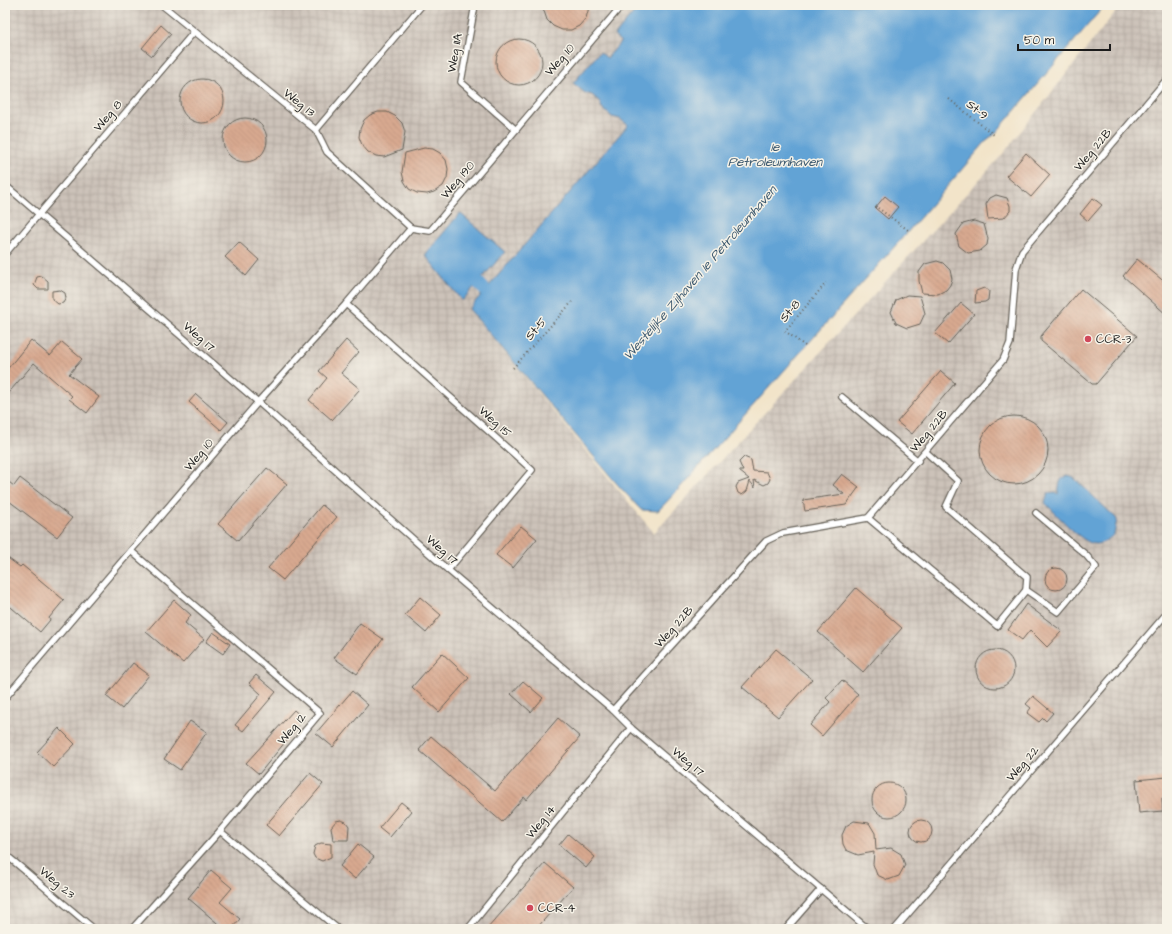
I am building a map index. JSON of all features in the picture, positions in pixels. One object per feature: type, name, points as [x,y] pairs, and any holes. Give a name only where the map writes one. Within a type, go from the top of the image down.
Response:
[{"type":"lane","name":"Weg 13","points":[[162,5],[316,130],[327,152],[411,228]]},
{"type":"lane","points":[[316,130],[422,5]]},
{"type":"lane","name":"Weg 11A","points":[[475,5],[461,82],[515,129]]},
{"type":"lane","name":"Weg 10","points":[[515,129],[622,5]]},
{"type":"lane","name":"Weg 8","points":[[5,254],[194,32]]},
{"type":"lane","name":"Weg 22B","points":[[614,710],[766,541],[783,533],[868,518],[926,452],[1003,360],[1010,343],[1016,269],[1022,251],[1167,78]]},
{"type":"lane","name":"Weg 190","points":[[411,228],[430,231],[515,129]]},
{"type":"lane","name":"Weg 17","points":[[5,185],[258,402],[448,570],[614,710],[631,728],[868,929]]},
{"type":"lane","name":"Weg 10","points":[[5,698],[258,402],[346,304],[411,228]]},
{"type":"lane","name":"Weg 15","points":[[346,304],[532,470],[448,570]]},
{"type":"lane","points":[[842,397],[918,461]]},
{"type":"lane","points":[[868,518],[997,626],[1026,590],[1027,578],[946,507],[958,481],[926,452]]},
{"type":"lane","points":[[1026,590],[1058,612],[1096,568],[1086,554],[1036,513]]},
{"type":"lane","name":"Weg 12","points":[[131,551],[320,713],[220,831],[132,929]]},
{"type":"lane","name":"Weg 22","points":[[895,929],[1167,613]]},
{"type":"lane","name":"Weg 14","points":[[468,929],[631,728]]},
{"type":"lane","points":[[220,831],[338,929]]},
{"type":"lane","name":"Weg 23","points":[[5,854],[94,929]]},
{"type":"lane","points":[[786,929],[821,889]]},
{"type":"path","name":"St-9","points":[[949,100],[994,135]]},
{"type":"path","points":[[878,208],[908,230]]},
{"type":"path","name":"St-8","points":[[806,346],[785,331],[826,283]]},
{"type":"path","name":"St-5","points":[[513,368],[572,302]]},
{"type":"shaded area","points":[[5,5],[640,5],[614,36],[621,42],[607,58],[600,52],[585,93],[592,95],[599,101],[602,108],[612,117],[620,119],[628,125],[469,309],[654,533],[1002,155],[1121,5],[1167,5],[1167,929],[5,929]]},
{"type":"water","name":"1e Petroleumhaven","points":[[640,5],[1105,5],[994,135],[989,138],[912,227],[658,511],[641,510],[617,484],[469,309],[628,125],[620,119],[612,117],[602,108],[599,101],[592,95],[585,93],[573,83],[600,52],[607,58],[621,42],[614,36]]},
{"type":"water","points":[[460,213],[505,252],[462,301],[425,255]]},
{"type":"water","points":[[1068,476],[1074,478],[1117,519],[1114,535],[1100,543],[1095,544],[1089,542],[1069,527],[1045,503],[1048,493],[1055,492],[1058,494],[1059,485],[1062,478]]},
{"type":"building","points":[[542,5],[589,5],[586,18],[579,26],[571,30],[562,30],[553,26],[547,20]]},
{"type":"building","points":[[161,25],[171,34],[152,56],[142,48]]},
{"type":"building","points":[[519,39],[532,43],[538,49],[542,62],[538,75],[532,81],[519,85],[506,81],[500,75],[496,62],[500,49],[506,43]]},
{"type":"building","points":[[202,79],[214,83],[220,89],[224,101],[220,113],[214,119],[202,123],[190,119],[184,113],[180,101],[184,89],[190,83]]},
{"type":"building","points":[[378,112],[387,112],[395,116],[402,123],[405,132],[402,150],[384,157],[376,156],[368,152],[362,145],[359,137],[360,129],[364,120],[370,115]]},
{"type":"building","points":[[245,118],[257,122],[263,128],[267,140],[263,152],[257,158],[245,162],[233,158],[227,152],[223,140],[227,128],[233,122]]},
{"type":"building","points":[[424,148],[433,149],[440,153],[446,160],[448,169],[447,178],[443,186],[434,192],[427,194],[417,193],[409,189],[404,181],[402,172],[405,153]]},
{"type":"building","points":[[1026,153],[1050,175],[1031,197],[1006,176]]},
{"type":"building","points":[[996,195],[1007,198],[1010,211],[1004,218],[988,219],[986,204],[990,198]]},
{"type":"building","points":[[885,196],[898,207],[888,219],[875,208]]},
{"type":"building","points":[[1093,198],[1102,205],[1088,221],[1080,214]]},
{"type":"building","points":[[974,221],[984,224],[988,239],[987,245],[980,251],[968,253],[959,246],[956,234],[963,224]]},
{"type":"building","points":[[239,242],[259,260],[246,276],[225,257]]},
{"type":"building","points":[[1137,259],[1167,284],[1167,315],[1123,276]]},
{"type":"building","points":[[937,261],[943,263],[950,270],[952,279],[950,285],[946,290],[938,294],[922,293],[919,281],[919,272],[925,264]]},
{"type":"building","points":[[42,276],[48,281],[48,289],[38,289],[34,285],[37,277]]},
{"type":"building","points":[[984,288],[989,291],[988,300],[985,302],[975,303],[976,291]]},
{"type":"building","name":"CCR-3","points":[[1081,289],[1137,336],[1096,384],[1092,384],[1041,341],[1041,336]]},
{"type":"building","points":[[60,290],[65,293],[66,298],[63,303],[58,304],[52,299],[52,291]]},
{"type":"building","points":[[907,295],[920,296],[925,313],[920,324],[907,328],[896,323],[891,312],[896,300]]},
{"type":"building","points":[[961,303],[974,314],[948,344],[935,333]]},
{"type":"building","points":[[31,340],[50,356],[62,342],[82,359],[69,374],[99,397],[87,413],[69,399],[72,396],[34,363],[5,397],[5,372]]},
{"type":"building","points":[[346,340],[359,352],[341,373],[360,389],[332,420],[309,400],[327,378],[319,371]]},
{"type":"building","points":[[941,371],[955,383],[912,434],[897,422]]},
{"type":"building","points":[[196,394],[228,422],[221,430],[189,402]]},
{"type":"building","points":[[1007,416],[1021,416],[1033,421],[1043,431],[1048,443],[1048,457],[1043,469],[1033,479],[1021,484],[1007,484],[995,479],[985,469],[980,457],[980,443],[985,431],[995,421]]},
{"type":"building","points":[[744,457],[751,460],[753,471],[767,472],[770,479],[768,483],[764,485],[754,480],[755,488],[750,481],[747,491],[742,495],[738,493],[736,487],[738,483],[749,479],[739,471],[743,471],[739,462]]},
{"type":"building","points":[[267,468],[287,484],[238,541],[218,524]]},
{"type":"building","points":[[842,474],[859,487],[846,505],[805,511],[803,500],[844,494],[833,485]]},
{"type":"building","points":[[20,478],[72,518],[57,537],[5,498],[5,479],[14,486]]},
{"type":"building","points":[[322,505],[337,517],[283,580],[268,568]]},
{"type":"building","points":[[521,526],[537,539],[513,568],[496,555]]},
{"type":"building","points":[[5,556],[20,567],[22,565],[64,600],[40,632],[5,602]]},
{"type":"building","points":[[1056,568],[1064,571],[1067,579],[1064,587],[1056,590],[1048,587],[1045,579],[1048,571]]},
{"type":"building","points":[[856,588],[902,628],[863,672],[818,632]]},
{"type":"building","points":[[420,597],[441,615],[426,633],[405,615]]},
{"type":"building","points":[[174,600],[191,615],[185,623],[204,639],[183,663],[146,632]]},
{"type":"building","points":[[1026,604],[1062,631],[1047,647],[1030,630],[1022,640],[1008,630]]},
{"type":"building","points":[[360,623],[383,639],[357,674],[334,658]]},
{"type":"building","points":[[213,632],[230,644],[223,654],[206,642]]},
{"type":"building","points":[[776,649],[812,679],[778,717],[742,687]]},
{"type":"building","points":[[991,650],[999,650],[1011,659],[1014,669],[1011,679],[1005,685],[999,688],[991,688],[979,679],[976,673],[976,665],[985,653]]},
{"type":"building","points":[[442,653],[469,678],[439,712],[412,687]]},
{"type":"building","points":[[133,663],[149,675],[122,709],[106,696]]},
{"type":"building","points":[[256,675],[276,692],[243,731],[235,725],[261,694],[249,683]]},
{"type":"building","points":[[842,680],[858,694],[822,736],[810,725],[830,702],[826,698]]},
{"type":"building","points":[[523,681],[543,698],[531,712],[511,694]]},
{"type":"building","points":[[352,691],[368,705],[333,747],[316,733]]},
{"type":"building","points":[[1033,696],[1053,713],[1046,721],[1043,718],[1039,722],[1027,713],[1031,708],[1026,704]]},
{"type":"building","points":[[294,710],[304,719],[259,774],[246,763]]},
{"type":"building","points":[[558,718],[580,737],[526,800],[524,797],[502,822],[419,750],[431,736],[495,791]]},
{"type":"building","points":[[190,721],[207,732],[180,770],[164,759]]},
{"type":"building","points":[[59,728],[75,744],[53,767],[37,752]]},
{"type":"building","points":[[310,773],[323,784],[279,836],[266,825]]},
{"type":"building","points":[[1167,777],[1167,798],[1162,798],[1163,811],[1139,813],[1136,780]]},
{"type":"building","points":[[886,783],[892,783],[901,788],[905,794],[905,806],[901,812],[892,817],[886,817],[877,812],[872,803],[872,797],[877,788]]},
{"type":"building","points":[[401,802],[412,811],[390,837],[379,828]]},
{"type":"building","points":[[341,820],[346,822],[349,826],[348,840],[333,840],[331,827],[336,821]]},
{"type":"building","points":[[921,820],[929,823],[932,831],[929,839],[921,842],[913,839],[910,831],[913,823]]},
{"type":"building","points":[[854,821],[869,823],[875,833],[876,850],[891,848],[901,854],[905,865],[899,876],[888,880],[877,875],[873,864],[874,852],[858,855],[846,850],[843,844],[842,835],[846,826]]},
{"type":"building","points":[[568,834],[595,857],[586,868],[559,845]]},
{"type":"building","points":[[321,843],[331,844],[331,857],[322,861],[315,858],[313,854],[315,846]]},
{"type":"building","points":[[358,844],[374,857],[355,879],[340,866]]},
{"type":"building","name":"CCR-4","points":[[545,863],[573,887],[536,929],[487,929]]},
{"type":"building","points":[[211,870],[232,888],[220,902],[240,919],[231,929],[224,929],[188,898]]},
{"type":"waterway","points":[[466,269],[492,298],[499,295]]},
{"type":"place","name":"CCR-3","points":[[1088,339]]},
{"type":"place","name":"CCR-4","points":[[530,908]]},
{"type":"water label","name":"Westelijke Zijhaven 1e Petroleumhaven","points":[[700,273]]}]
